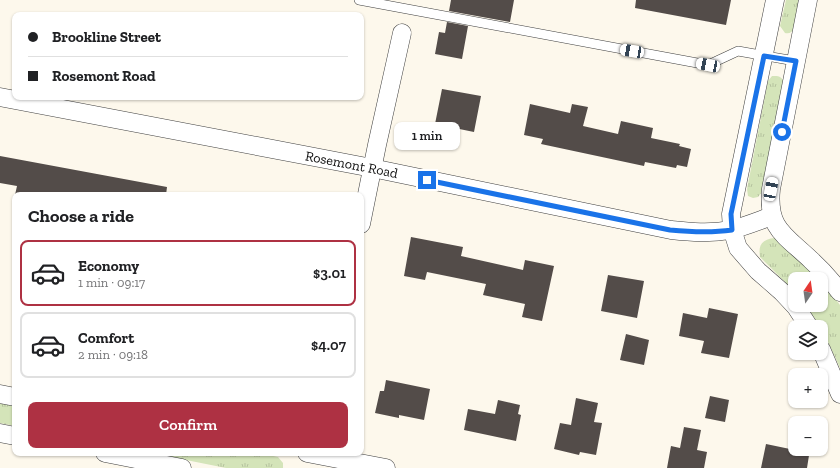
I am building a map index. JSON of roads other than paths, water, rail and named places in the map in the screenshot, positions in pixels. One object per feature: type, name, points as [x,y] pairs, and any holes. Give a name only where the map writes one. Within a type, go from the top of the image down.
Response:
[{"type":"street","points":[[775,0],[731,214],[732,230],[738,248],[796,307],[804,320]]},
{"type":"street","points":[[808,0],[771,189],[770,202],[775,224],[786,239],[811,259],[830,278],[840,292]]},
{"type":"street","points":[[364,209],[402,33]]},
{"type":"street","name":"Rosemont Road","points":[[0,97],[12,99]]},
{"type":"street","name":"Rosemont Road","points":[[16,100],[372,168],[670,230],[720,232],[732,230],[772,216]]},
{"type":"street","points":[[826,360],[840,394]]},
{"type":"street","points":[[0,394],[12,396]]},
{"type":"street","points":[[0,433],[12,435]]},
{"type":"street","points":[[120,456],[182,468]]},
{"type":"street","points":[[311,457],[386,468]]},
{"type":"lane","points":[[359,0],[708,65],[738,51],[796,61]]}]
